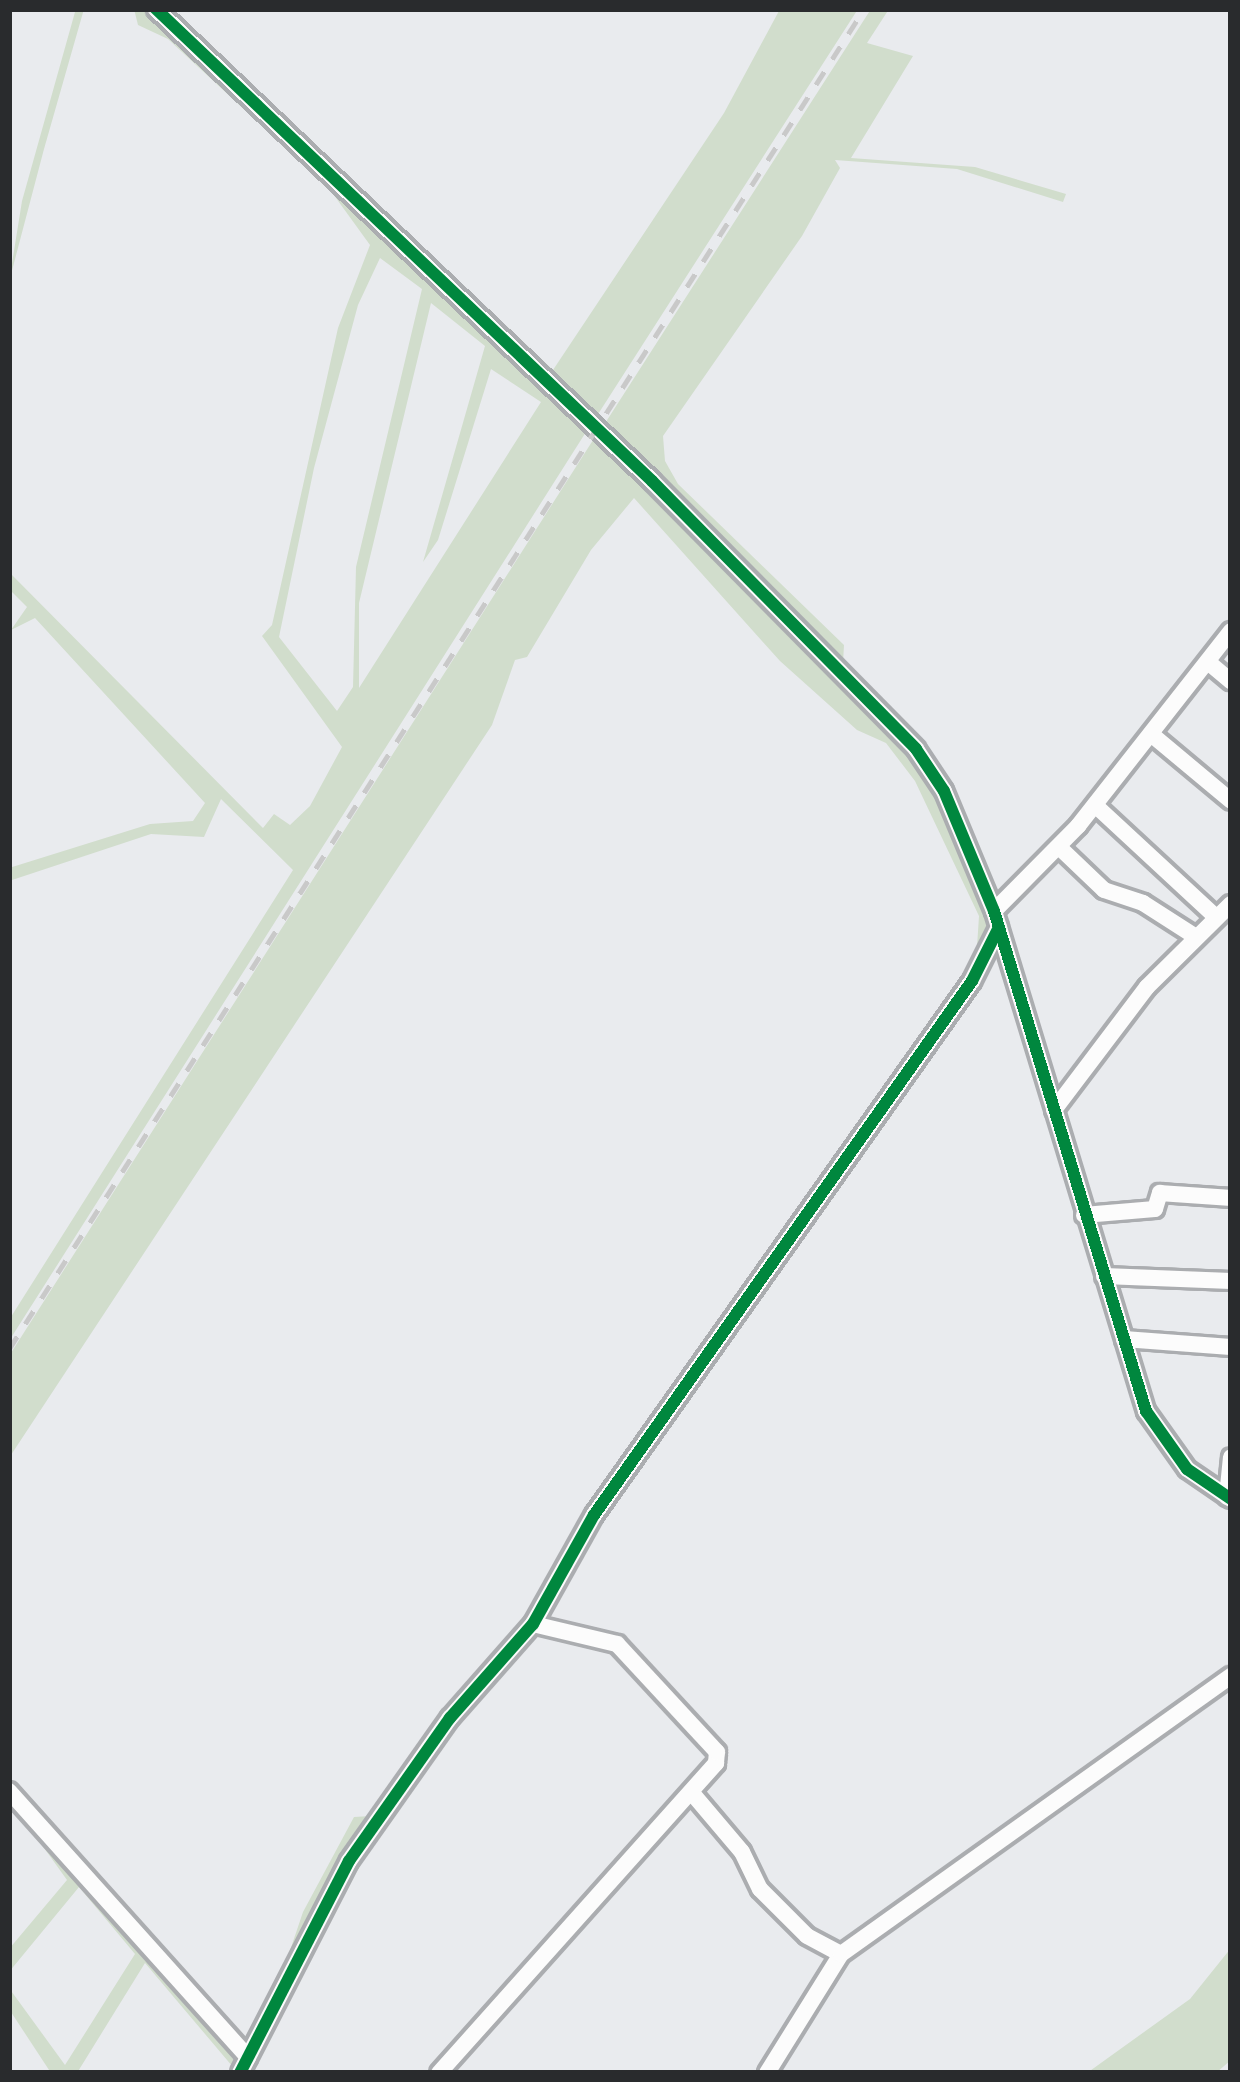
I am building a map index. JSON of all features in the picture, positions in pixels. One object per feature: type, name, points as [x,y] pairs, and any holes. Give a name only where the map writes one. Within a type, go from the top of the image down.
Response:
[{"type":"street","points":[[156,9],[885,712],[944,791],[997,919],[1084,1214],[1159,1435],[1187,1469],[1229,1497]]},
{"type":"street","points":[[9,1791],[244,2065],[349,1861],[450,1718],[533,1624],[606,1497],[961,998],[997,919],[1095,805],[1231,632]]},
{"type":"street","points":[[1208,662],[1231,681]]},
{"type":"street","points":[[1150,734],[1231,801]]},
{"type":"street","points":[[1095,805],[1216,917]]},
{"type":"street","points":[[1059,847],[1104,890],[1143,903],[1196,937]]},
{"type":"street","points":[[1054,1110],[1196,937],[1231,904]]},
{"type":"street","points":[[1084,1214],[1155,1209],[1160,1193],[1231,1198]]},
{"type":"street","points":[[1104,1276],[1231,1281]]},
{"type":"street","points":[[1124,1339],[1231,1347]]},
{"type":"street","points":[[1229,1497],[1231,1457]]},
{"type":"street","points":[[439,2073],[692,1792],[717,1752],[617,1644],[533,1624]]},
{"type":"street","points":[[767,2073],[841,1954],[1231,1676]]},
{"type":"street","points":[[692,1792],[742,1852],[760,1889],[807,1936],[841,1954]]},
{"type":"green space","points":[[84,9],[9,282],[22,201],[75,12]]},
{"type":"green space","points":[[134,9],[146,9],[586,432],[9,1341],[9,1320],[293,870],[221,799],[204,837],[151,834],[9,881],[9,868],[150,824],[193,821],[205,803],[35,618],[11,630],[27,607],[9,589],[9,572],[263,828],[274,814],[290,825],[310,806],[342,747],[262,636],[272,625],[338,328],[370,245],[328,187],[168,39],[138,25]],"holes":[[[380,258],[422,289],[356,567],[353,687],[337,711],[279,637],[314,468],[358,305]],[[431,303],[485,346],[423,562],[438,540],[491,369],[541,402],[359,688],[359,603]]]},
{"type":"green space","points":[[163,9],[172,9],[553,370],[724,113],[780,9],[858,9],[593,422]]},
{"type":"green space","points":[[871,9],[889,9],[867,43],[913,56],[851,158],[975,167],[1066,194],[1063,202],[957,169],[835,160],[840,168],[802,236],[663,436],[665,461],[678,484],[844,645],[843,663],[602,428]]},
{"type":"green space","points":[[595,437],[881,716],[938,791],[988,915],[983,944],[949,1006],[977,947],[979,916],[915,781],[886,743],[857,730],[780,661],[634,498],[591,550],[527,657],[515,660],[492,725],[9,1458],[9,1356]]},
{"type":"green space","points":[[9,1799],[242,2061],[238,2073],[145,1963],[77,2073],[51,2073],[9,2009],[9,1988],[65,2065],[135,1954],[79,1887],[9,1972],[9,1949],[67,1880]]},
{"type":"green space","points":[[371,1816],[333,1875],[273,2001],[303,1912],[354,1817]]},
{"type":"green space","points":[[1231,1948],[1231,2060],[1216,2073],[1087,2073],[1190,1999]]},
{"type":"railway","points":[[9,1349],[864,9]]},
{"type":"cycle path","points":[[156,9],[652,481],[916,749],[944,791],[994,911],[1146,1411],[1187,1469],[1231,1499]]},
{"type":"cycle path","points":[[240,2073],[349,1861],[450,1718],[533,1624],[594,1515],[972,981],[999,927]]}]
